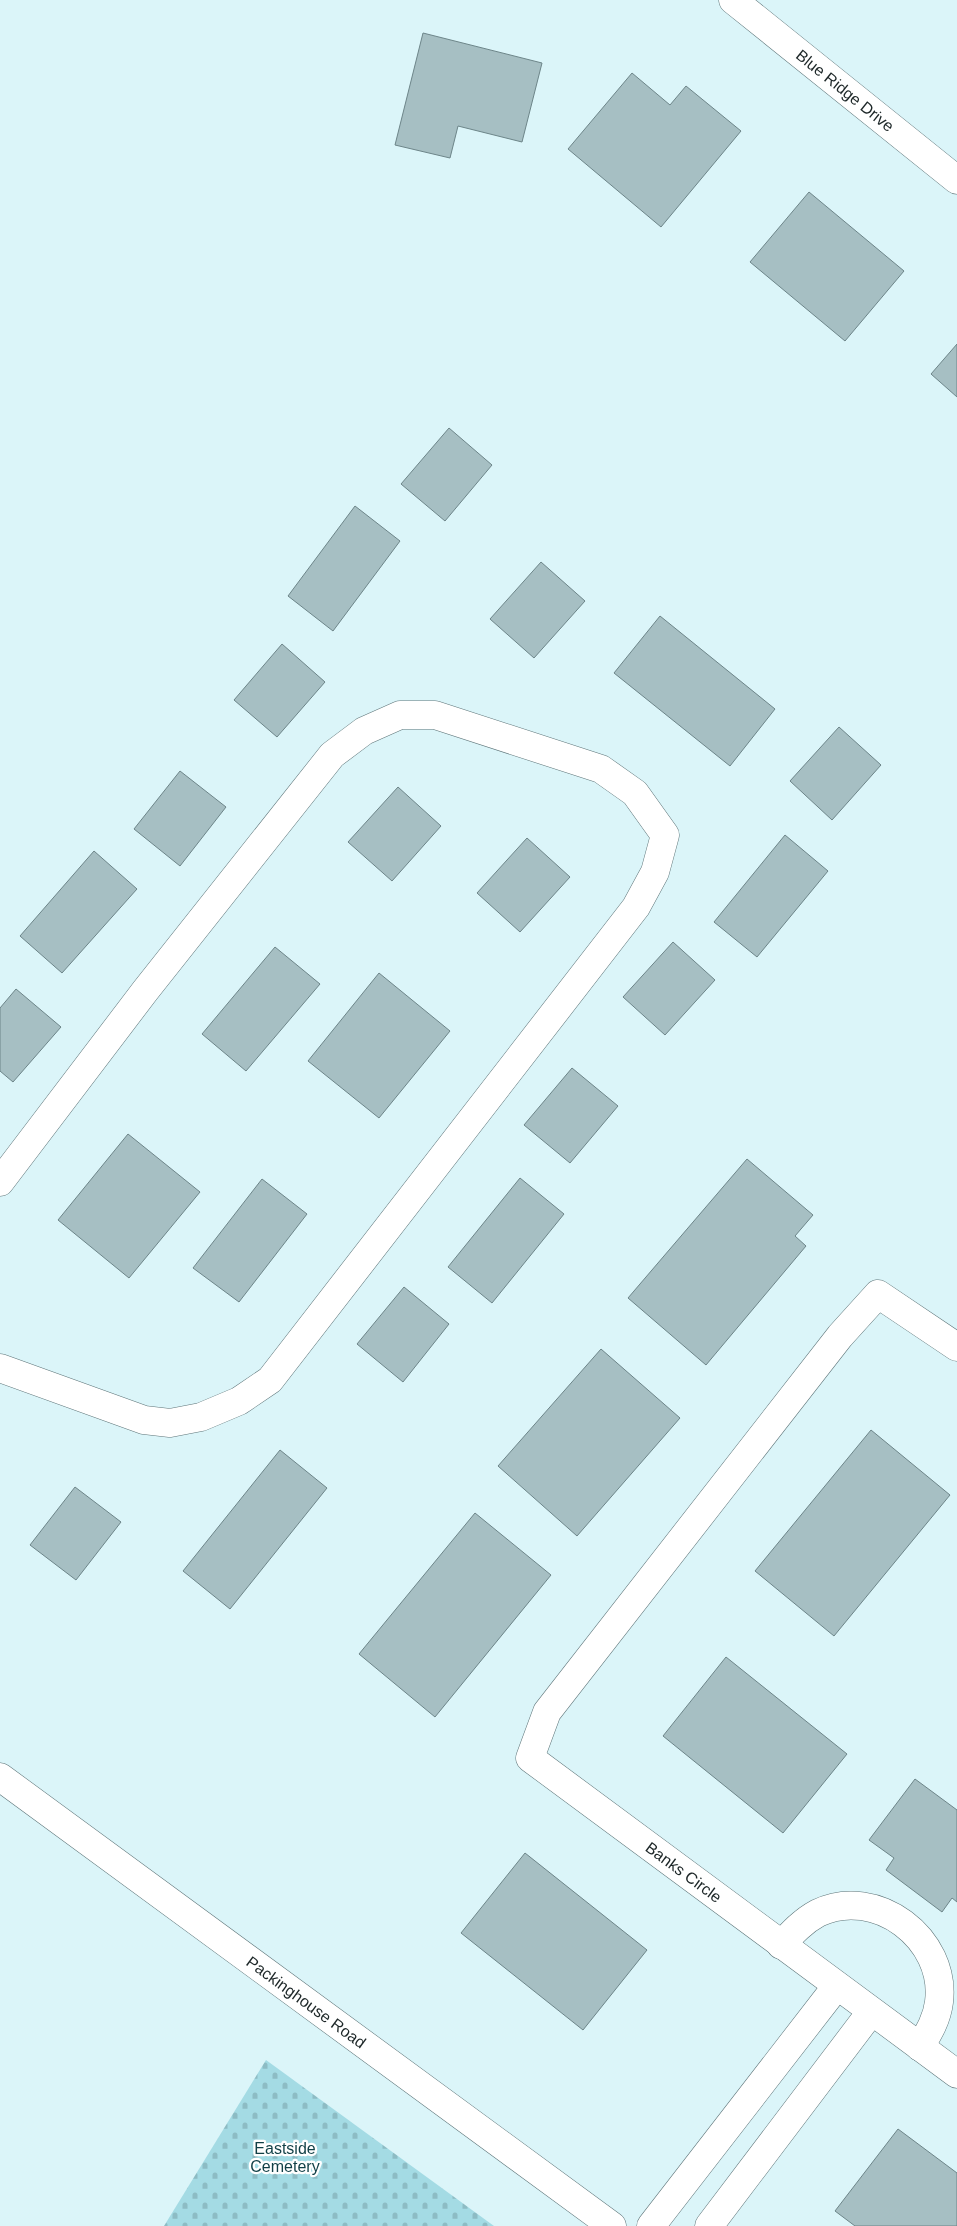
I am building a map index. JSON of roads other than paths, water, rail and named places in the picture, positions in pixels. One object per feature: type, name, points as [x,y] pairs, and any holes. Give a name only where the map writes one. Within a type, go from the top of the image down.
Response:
[{"type":"street","name":"Blue Ridge Drive","points":[[733,0],[957,180]]},
{"type":"street","points":[[0,1182],[145,991],[332,756],[364,731],[400,715],[435,715],[601,769],[635,793],[665,835],[655,872],[636,907],[270,1380],[239,1401],[201,1417],[170,1423],[144,1420],[0,1368]]},
{"type":"street","name":"Banks Circle","points":[[957,1347],[878,1294],[840,1336],[547,1712],[530,1758],[836,1987],[957,2074]]},
{"type":"street","name":"Packinghouse Road","points":[[0,1777],[612,2226]]},
{"type":"street","points":[[781,1946],[798,1926],[820,1913],[844,1906],[870,1907],[894,1916],[914,1931],[930,1951],[938,1975],[939,2001],[933,2025],[920,2047]]},
{"type":"street","points":[[651,2226],[836,1987]]},
{"type":"street","points":[[710,2226],[871,2012]]},
{"type":"park label","name":"Eastside Cemetery","points":[[285,2157]]}]
